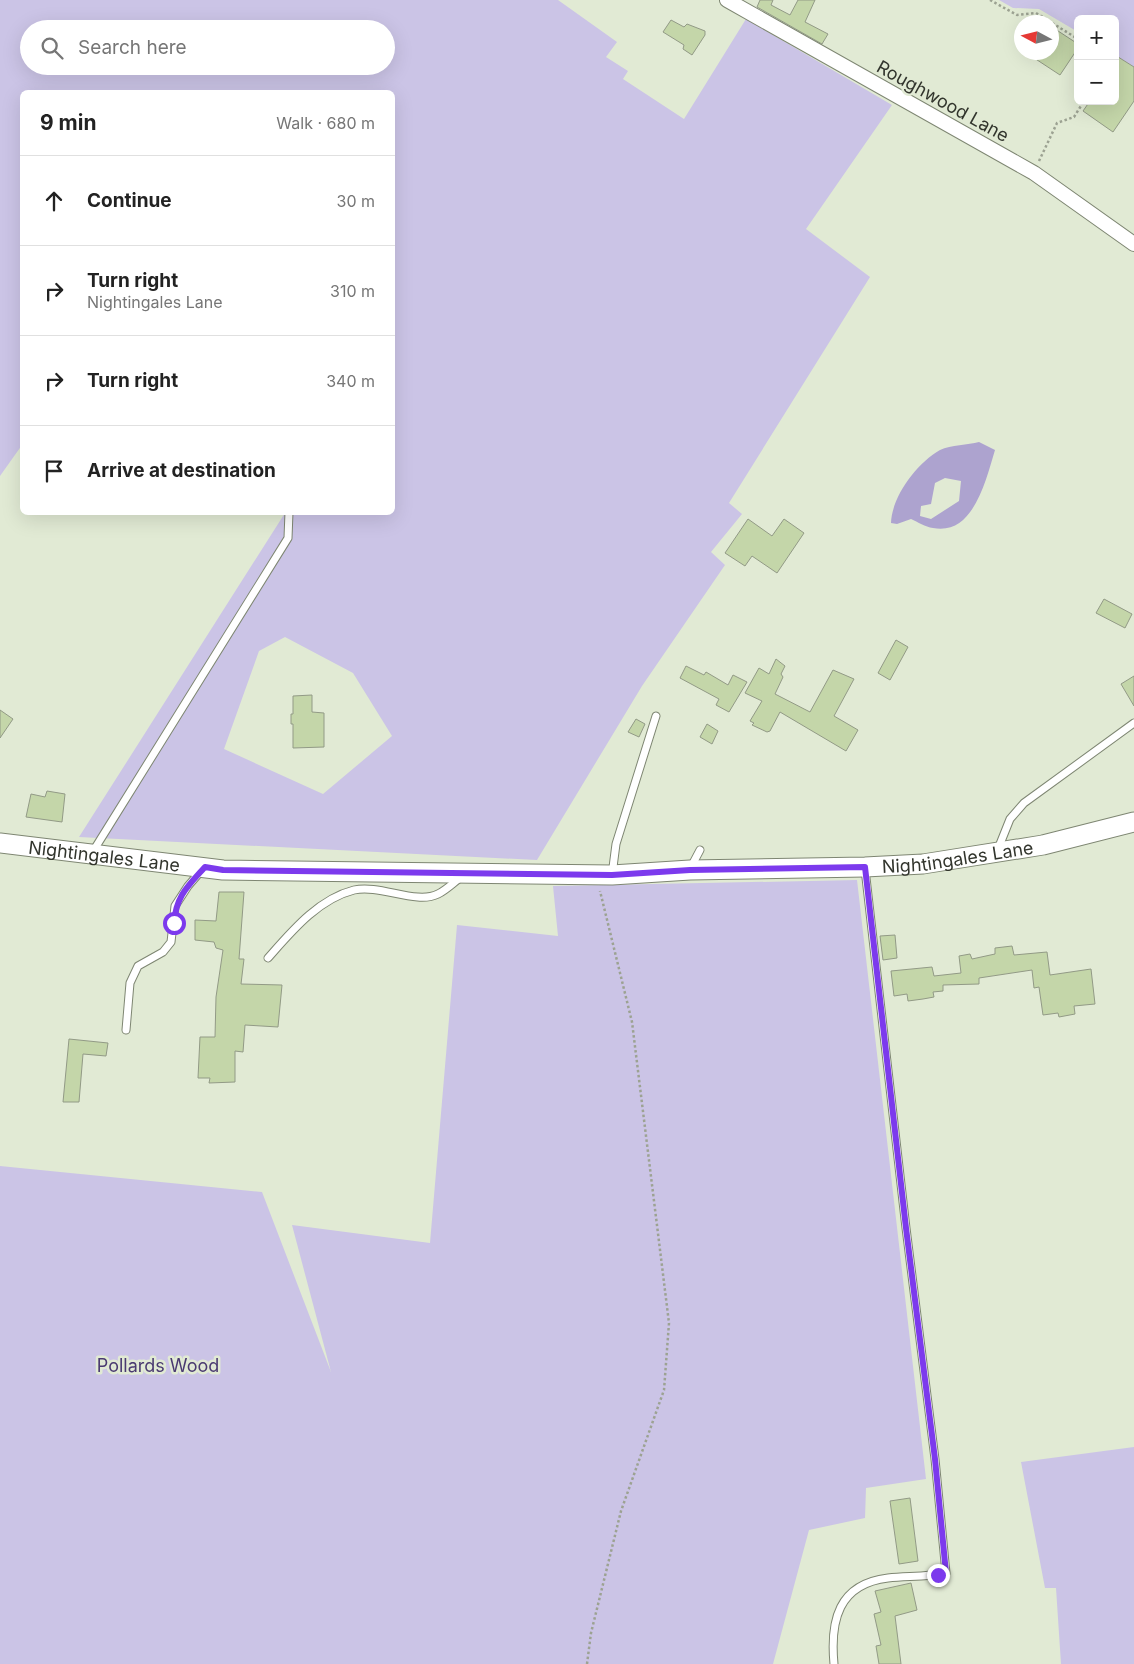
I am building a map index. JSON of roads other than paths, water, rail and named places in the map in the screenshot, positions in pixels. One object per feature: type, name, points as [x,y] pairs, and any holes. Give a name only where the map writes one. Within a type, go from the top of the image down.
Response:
[{"type":"main road","name":"Nightingales Lane","points":[[0,843],[223,870],[605,880],[690,870],[865,867],[923,864],[1043,845],[1134,822]]},
{"type":"street","name":"Roughwood Lane","points":[[727,0],[1034,173],[1134,244]]},
{"type":"lane","points":[[92,854],[288,538],[290,515]]},
{"type":"lane","points":[[605,880],[656,716]]},
{"type":"lane","points":[[997,852],[1010,818],[1024,803],[1134,723]]},
{"type":"lane","points":[[690,870],[700,850]]},
{"type":"lane","points":[[126,1030],[130,983],[138,966],[163,952],[171,942],[175,906],[188,886],[205,867]]},
{"type":"lane","points":[[834,1664],[833,1624],[843,1601],[862,1584],[887,1578],[946,1573],[935,1459],[906,1228],[865,867]]},
{"type":"lane","points":[[268,958],[296,927],[323,905],[344,894],[363,889],[426,897],[438,894],[464,875]]},
{"type":"park label","name":"Pollards Wood","points":[[158,1365]]}]
